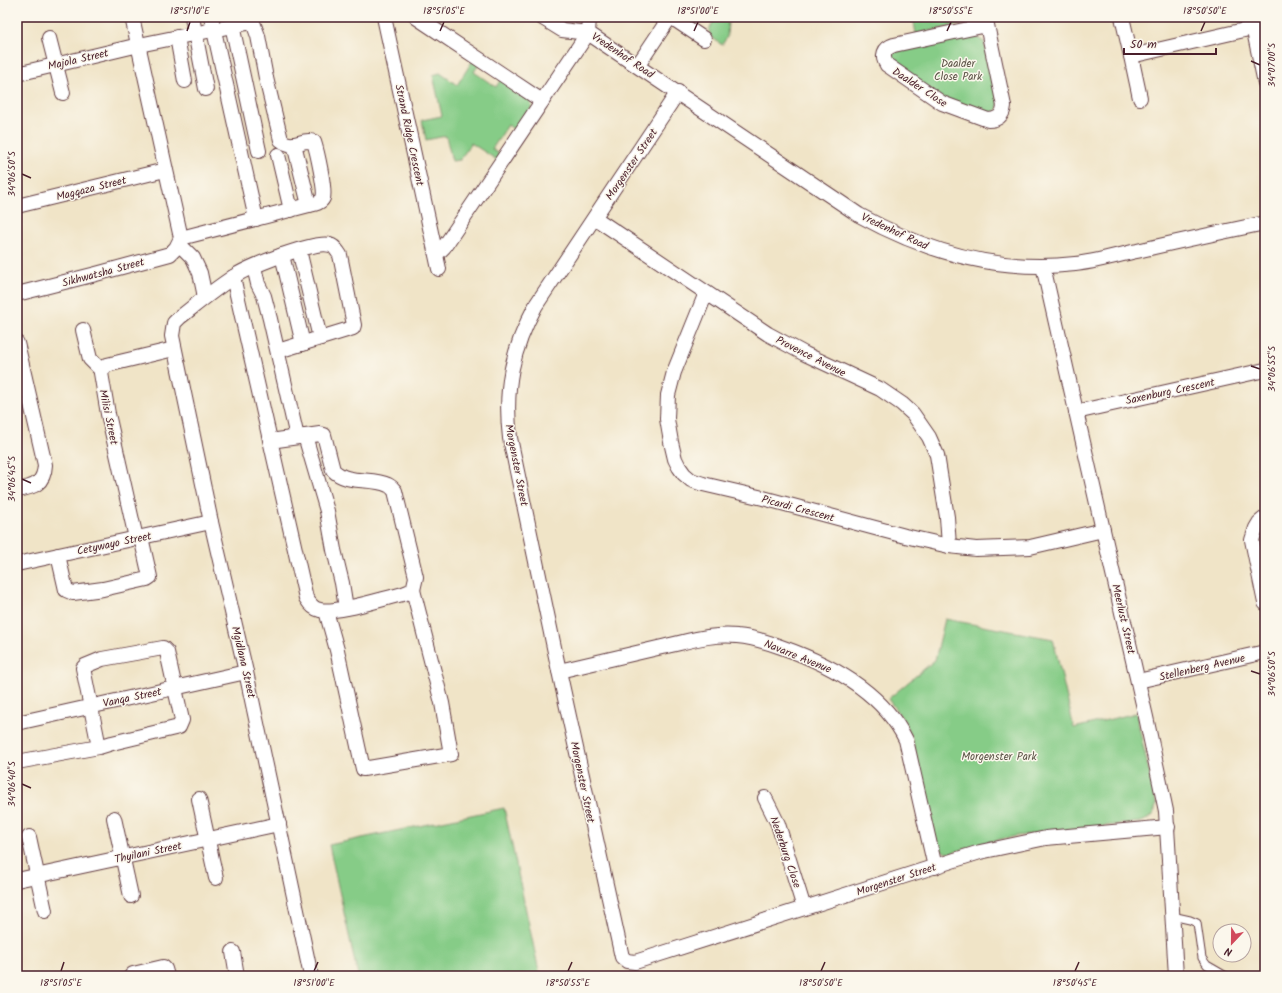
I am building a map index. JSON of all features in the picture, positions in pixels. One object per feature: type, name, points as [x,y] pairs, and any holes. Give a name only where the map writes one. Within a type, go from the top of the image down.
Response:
[{"type":"street","points":[[132,17],[165,170],[176,212],[180,241],[194,258],[200,273],[205,297],[233,277],[282,255],[325,244],[336,248],[340,255],[354,327],[303,344],[278,350]]},
{"type":"street","points":[[192,17],[206,89]]},
{"type":"street","name":"Strand Ridge Crescent","points":[[384,17],[440,269]]},
{"type":"street","points":[[416,17],[542,101]]},
{"type":"street","points":[[436,252],[440,251],[444,247],[588,33],[562,30],[541,17]]},
{"type":"street","name":"Vredenhof Road","points":[[589,17],[588,33],[638,65],[860,215],[893,233],[929,247],[959,256],[1000,264],[1043,266],[1077,264],[1265,223]]},
{"type":"street","points":[[638,65],[670,17],[704,39]]},
{"type":"street","points":[[1122,17],[1140,98]]},
{"type":"street","points":[[180,241],[321,202],[323,198],[324,193],[316,147],[312,141],[287,144],[281,140],[266,78],[258,36],[252,19]]},
{"type":"street","name":"Majola Street","points":[[17,74],[196,33],[212,23],[232,25],[252,19]]},
{"type":"street","name":"Daalder Close","points":[[986,21],[1004,106],[1002,114],[996,119],[988,120],[942,104],[887,65],[885,62],[884,54],[886,50],[894,45],[986,21]]},
{"type":"street","points":[[212,23],[256,219]]},
{"type":"street","points":[[1130,56],[1252,23],[1265,82]]},
{"type":"street","points":[[232,25],[259,150]]},
{"type":"street","points":[[177,37],[185,81]]},
{"type":"street","points":[[49,38],[57,64],[63,93]]},
{"type":"street","name":"Morgenster Street","points":[[678,92],[546,290],[527,321],[515,354],[508,388],[508,421],[510,438],[621,955],[624,959],[635,962],[980,852],[1046,838],[1168,827]]},
{"type":"street","points":[[294,144],[309,205]]},
{"type":"street","points":[[278,155],[291,210]]},
{"type":"street","name":"Magqaza Street","points":[[17,206],[165,170]]},
{"type":"street","name":"Provence Avenue","points":[[594,218],[774,337],[805,354],[880,390],[902,404],[914,414],[929,437],[937,455],[946,509],[949,546]]},
{"type":"street","name":"Sikhwatsha Street","points":[[17,294],[170,254],[180,241]]},
{"type":"street","points":[[299,250],[320,338]]},
{"type":"street","points":[[282,255],[303,344]]},
{"type":"street","name":"Meerlust Street","points":[[1043,266],[1102,530],[1138,681],[1166,811],[1176,976]]},
{"type":"street","points":[[254,267],[258,284],[264,296],[301,436],[327,511],[346,608]]},
{"type":"street","points":[[233,277],[306,598],[314,608],[326,611],[338,610],[403,594],[413,590]]},
{"type":"street","name":"Picardi Crescent","points":[[706,293],[674,372],[668,395],[667,419],[670,442],[675,459],[684,474],[691,480],[904,536],[949,546],[976,549],[1030,547],[1102,530]]},
{"type":"street","name":"Mgidlana Street","points":[[205,297],[174,323],[172,336],[211,522],[279,824],[307,975]]},
{"type":"street","points":[[82,330],[90,359],[102,371],[107,365],[174,349]]},
{"type":"street","points":[[17,346],[45,464],[43,476],[38,483],[30,487],[17,490]]},
{"type":"street","name":"Saxenburg Crescent","points":[[1076,412],[1265,370]]},
{"type":"street","name":"Milisi Street","points":[[58,555],[66,590],[73,594],[147,579],[150,576],[108,414],[101,378],[102,371]]},
{"type":"street","points":[[270,441],[301,436],[324,435],[333,470],[336,474],[356,480],[389,485],[395,491],[416,577],[413,590],[442,703],[451,754],[363,769],[337,650],[326,611]]},
{"type":"street","points":[[1265,518],[1256,528],[1252,540],[1265,603]]},
{"type":"street","name":"Cetywayo Street","points":[[17,564],[211,522]]},
{"type":"street","name":"Navarre Avenue","points":[[559,670],[708,637],[737,636],[773,644],[831,667],[877,701],[891,715],[899,726],[906,740],[935,867]]},
{"type":"street","points":[[17,762],[99,747],[179,727],[182,720],[176,688],[167,652],[163,648],[102,659],[83,668],[92,706],[99,747]]},
{"type":"street","name":"Stellenberg Avenue","points":[[1138,681],[1265,652]]},
{"type":"street","name":"Vanqa Street","points":[[17,722],[246,672]]},
{"type":"street","name":"Nederburg Close","points":[[765,798],[778,824],[804,908]]},
{"type":"street","points":[[199,799],[216,878]]},
{"type":"street","points":[[114,818],[131,896]]},
{"type":"street","name":"Thyilani Street","points":[[17,880],[279,824]]},
{"type":"street","points":[[29,837],[45,911]]},
{"type":"street","points":[[233,952],[237,976]]},
{"type":"street","points":[[131,976],[133,974],[163,967],[167,976]]},
{"type":"lane","points":[[1172,916],[1197,923],[1202,958],[1207,965],[1226,976]]},
{"type":"green space","points":[[710,17],[722,17],[728,21],[727,37],[722,45],[710,36],[709,30],[714,20]]},
{"type":"green space","points":[[913,17],[974,17],[964,24],[916,34]]},
{"type":"green space","name":"Daalder Close Park","points":[[974,35],[984,42],[999,103],[997,110],[991,114],[943,99],[892,62],[892,52]]},
{"type":"green space","points":[[473,60],[479,64],[474,72],[496,87],[501,79],[530,99],[532,107],[516,131],[508,125],[492,149],[500,155],[497,160],[471,143],[460,160],[452,161],[446,136],[426,140],[422,120],[442,116],[433,75],[440,73],[457,85]]},
{"type":"green space","name":"Morgenster Park","points":[[945,619],[1053,639],[1074,728],[1136,713],[1156,803],[1155,810],[1152,815],[1141,822],[1017,836],[992,841],[951,853],[940,849],[937,846],[912,738],[904,721],[888,699],[935,660]]},
{"type":"green space","points":[[504,808],[540,976],[358,976],[329,845]]}]
